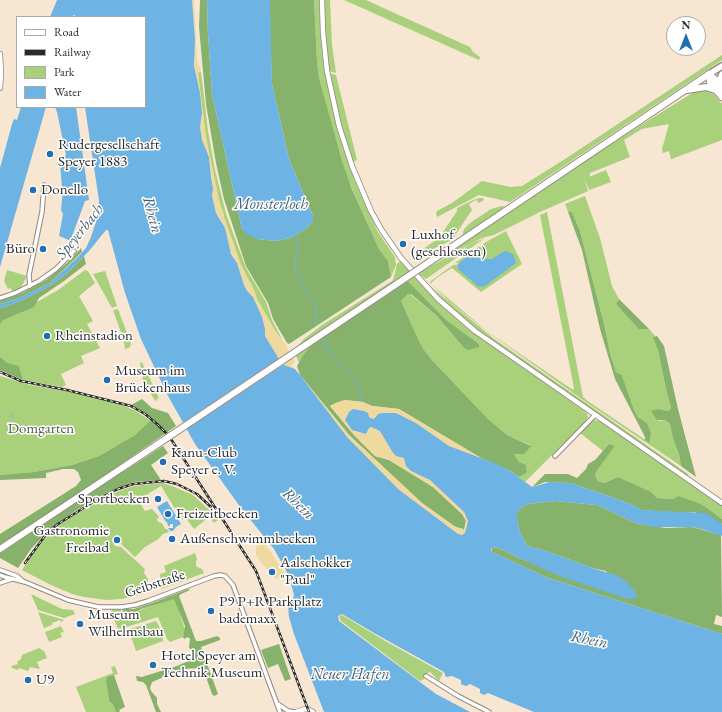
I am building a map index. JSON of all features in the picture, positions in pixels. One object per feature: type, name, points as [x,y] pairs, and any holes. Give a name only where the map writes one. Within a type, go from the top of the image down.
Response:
[{"type":"main road","points":[[1,549],[722,66]]},
{"type":"main road","points":[[709,74],[709,80],[719,89]]},
{"type":"main road","points":[[722,74],[719,89],[722,97]]},
{"type":"main road","points":[[686,90],[706,87],[719,89]]},
{"type":"street","points":[[322,0],[322,33],[325,58],[339,126],[352,166],[368,204],[392,246],[428,289],[459,318],[500,350],[722,503]]},
{"type":"street","points":[[0,54],[0,88]]},
{"type":"street","points":[[30,286],[30,275],[40,219],[44,185]]},
{"type":"street","points":[[0,298],[30,286],[56,269],[74,250]]},
{"type":"street","points":[[555,456],[595,415]]},
{"type":"street","name":"Geibstraße","points":[[0,570],[17,576],[25,582]]},
{"type":"street","name":"Geibstraße","points":[[0,574],[4,577],[25,582],[56,596],[98,607],[122,607],[148,601],[214,576],[223,575],[230,580],[233,585],[276,702]]},
{"type":"street","points":[[0,583],[14,579]]},
{"type":"street","points":[[426,676],[458,696],[489,712]]},
{"type":"street","points":[[276,702],[284,710],[296,712],[305,709],[312,712]]},
{"type":"street","points":[[276,702],[280,712]]},
{"type":"green space","points":[[200,0],[207,0],[212,94],[242,229],[257,239],[276,241],[290,238],[306,229],[313,221],[313,216],[289,159],[272,84],[269,4],[270,0],[314,0],[319,78],[342,161],[351,187],[379,249],[388,261],[391,277],[289,344],[273,319],[268,303],[246,266],[224,199],[206,104],[199,27]]},
{"type":"green space","points":[[314,0],[319,0],[324,65],[335,118],[358,188],[378,232],[395,257],[396,265],[391,277],[388,261],[379,249],[346,175],[332,127],[319,78]]},
{"type":"green space","points":[[324,0],[330,0],[332,45],[336,73],[329,71],[328,69]]},
{"type":"green space","points":[[344,0],[366,0],[470,47],[473,52],[480,57],[479,60]]},
{"type":"green space","points":[[722,55],[722,60],[510,202],[479,195],[437,217],[437,211],[452,203],[482,181],[511,187],[522,186]]},
{"type":"green space","points":[[199,72],[201,72],[208,131],[215,170],[226,214],[246,268],[266,302],[272,320],[283,341],[274,329],[257,299],[241,265],[224,221],[224,215],[217,197],[206,138]]},
{"type":"green space","points":[[330,75],[336,75],[357,160],[353,162],[338,114]]},
{"type":"green space","points":[[705,90],[715,95],[722,104],[722,140],[669,160],[671,159],[669,151],[663,153],[662,149],[669,124],[642,129],[624,140],[630,157],[590,173],[589,177],[606,170],[611,182],[589,190],[584,178],[588,191],[540,212],[494,235],[482,238],[428,266],[552,182],[641,125],[694,92]]},
{"type":"green space","points":[[585,196],[600,238],[612,286],[619,299],[616,304],[643,329],[649,329],[655,336],[671,407],[670,410],[667,411],[659,409],[659,421],[665,420],[670,424],[681,466],[586,402],[489,333],[450,302],[431,284],[488,332],[573,390],[574,388],[540,215],[547,212],[583,397],[650,443],[651,432],[647,423],[638,417],[634,410],[622,375],[616,372],[580,231],[572,212],[568,212],[565,204]]},
{"type":"green space","points":[[479,198],[483,198],[484,200],[479,203],[476,200],[469,204],[472,210],[452,240],[418,256],[423,249],[439,238],[457,211],[457,208]]},
{"type":"green space","points":[[502,206],[505,207],[462,236],[464,229],[470,223],[491,209]]},
{"type":"green space","points":[[568,212],[572,212],[580,231],[616,372],[622,375],[634,410],[638,417],[647,423],[651,432],[650,443],[645,440],[645,437],[615,379],[600,329],[582,250]]},
{"type":"green space","points":[[506,231],[522,264],[481,292],[452,268],[438,277],[431,284],[431,281],[453,265],[462,264],[455,263],[486,242]]},
{"type":"green space","points":[[485,238],[426,279],[419,274],[425,269]]},
{"type":"green space","points":[[81,248],[82,252],[50,283],[19,298],[0,304],[0,300],[22,293],[46,280],[67,263]]},
{"type":"green space","points":[[84,256],[86,264],[39,298],[34,307],[3,320],[0,324],[0,308],[21,301],[51,285],[65,275]]},
{"type":"green space","points":[[400,261],[439,303],[465,326],[587,413],[588,417],[585,422],[525,482],[519,477],[527,471],[526,466],[519,462],[514,454],[530,445],[507,435],[488,419],[431,359],[419,341],[401,301],[408,294],[410,294],[436,315],[464,348],[479,344],[445,319],[408,281],[304,354],[299,363],[295,353],[296,348],[304,339],[322,325],[392,281],[397,264]]},
{"type":"green space","points":[[7,270],[27,276],[18,290],[13,292],[10,288],[8,289],[4,281]]},
{"type":"green space","name":"Rheinstadion","points":[[85,270],[88,271],[95,283],[79,296],[93,321],[87,324],[100,348],[81,356],[84,363],[61,374],[66,385],[62,387],[23,380],[20,369],[0,364],[0,317],[39,301],[58,290]]},
{"type":"green space","points":[[105,271],[117,306],[112,308],[93,274]]},
{"type":"green space","points":[[408,281],[445,319],[479,344],[479,347],[468,350],[464,348],[436,315],[411,294],[408,294],[401,301],[419,341],[431,359],[488,419],[507,435],[531,446],[524,454],[514,454],[519,462],[526,465],[527,472],[519,477],[509,470],[481,458],[399,409],[372,406],[363,402],[345,400],[330,406],[354,435],[375,456],[389,460],[433,487],[462,514],[466,520],[464,530],[454,526],[422,503],[349,435],[300,375],[297,366],[311,346]]},
{"type":"green space","points":[[430,286],[493,338],[688,474],[689,478],[487,338],[454,311]]},
{"type":"green space","points":[[619,299],[649,329],[639,329],[616,304]]},
{"type":"green space","points":[[118,309],[131,344],[130,347],[125,349],[124,341],[113,310]]},
{"type":"green space","points":[[657,336],[664,346],[678,409],[696,477],[681,466],[670,424],[665,420],[657,420],[651,411],[659,409],[667,411],[670,410],[671,407],[658,350],[653,337]]},
{"type":"green space","points":[[0,357],[7,363],[19,366],[23,380],[0,370]]},
{"type":"green space","points":[[142,362],[159,398],[155,401],[143,380],[140,363]]},
{"type":"green space","name":"Domgarten","points":[[0,376],[30,385],[62,390],[117,403],[134,410],[151,421],[135,435],[99,456],[72,465],[34,472],[0,475]]},
{"type":"green space","points":[[142,399],[152,408],[168,413],[176,426],[78,494],[0,545],[0,534],[76,486],[81,480],[78,472],[74,469],[63,469],[46,473],[46,478],[0,480],[0,475],[34,472],[72,465],[99,456],[135,435],[152,419],[144,412],[131,405]]},
{"type":"green space","points":[[594,420],[600,421],[722,505],[722,519],[703,505],[674,499],[657,498],[650,492],[618,477],[604,483],[598,481],[595,475],[615,446],[609,444],[603,451],[580,433]]},
{"type":"green space","points":[[609,444],[615,446],[595,475],[598,481],[604,483],[618,477],[651,492],[657,498],[674,499],[678,496],[703,505],[722,519],[722,524],[694,512],[683,513],[641,510],[617,499],[570,483],[545,482],[532,487],[545,474],[568,474],[577,478],[586,469],[588,464],[595,460]]},
{"type":"green space","points":[[163,446],[168,453],[151,465],[161,480],[133,482],[107,493],[75,511],[47,532],[31,549],[18,568],[0,558],[0,553],[121,472]]},
{"type":"green space","points":[[162,483],[193,495],[218,520],[214,523],[209,517],[194,529],[186,518],[182,520],[161,486],[138,500],[145,511],[152,509],[154,511],[159,517],[157,519],[158,522],[162,523],[165,529],[169,532],[163,534],[157,540],[145,547],[135,557],[121,544],[122,542],[119,537],[115,537],[112,541],[115,546],[121,547],[145,569],[144,573],[148,579],[148,584],[143,594],[122,599],[106,600],[84,597],[72,594],[51,585],[22,570],[48,534],[78,513],[119,491],[134,486]]},
{"type":"green space","points":[[555,501],[597,505],[638,524],[666,528],[692,527],[721,535],[722,617],[716,615],[714,624],[722,626],[722,634],[548,578],[492,552],[492,547],[501,549],[521,559],[628,599],[606,571],[592,568],[546,551],[527,546],[520,532],[517,513],[522,507],[528,504]]},
{"type":"green space","points":[[195,553],[197,559],[196,566],[202,569],[204,573],[161,589],[160,574],[166,572],[164,566]]},
{"type":"green space","points":[[188,589],[190,590],[179,596],[196,641],[217,636],[220,638],[220,640],[201,647],[218,694],[214,696],[212,694],[205,674],[200,668],[183,669],[152,682],[150,688],[157,698],[157,704],[161,712],[156,712],[146,685],[143,682],[137,681],[136,676],[142,677],[177,666],[193,659],[196,651],[190,649],[189,647],[190,639],[188,637],[184,639],[183,637],[185,626],[174,599],[141,609],[127,617],[122,615],[121,612],[124,609],[134,609]]},
{"type":"green space","points":[[31,594],[62,609],[73,610],[75,614],[64,618],[38,610]]},
{"type":"green space","points":[[170,599],[174,599],[176,601],[185,630],[183,637],[170,642],[167,639],[158,617],[118,629],[111,611],[112,609],[121,609],[121,612],[135,612]]},
{"type":"green space","points":[[38,612],[64,620],[61,622],[60,620],[52,623],[52,625],[44,628]]},
{"type":"green space","points":[[342,615],[443,673],[439,681],[430,672],[420,681],[341,621],[339,616]]},
{"type":"green space","points":[[156,621],[164,643],[163,641],[136,651],[129,631],[127,630]]},
{"type":"green space","points":[[61,626],[64,632],[60,633],[62,637],[49,642],[45,632]]},
{"type":"green space","points":[[279,644],[291,679],[285,681],[278,664],[268,668],[261,650]]},
{"type":"green space","points":[[39,648],[44,651],[47,658],[37,662],[40,669],[30,667],[28,671],[19,668],[18,670],[12,668],[11,666],[18,664],[17,662],[21,659],[22,655]]},
{"type":"green space","points":[[115,666],[118,674],[111,676],[106,681],[109,701],[113,704],[116,712],[86,712],[76,687],[113,673],[111,667]]},
{"type":"green space","points":[[114,675],[125,707],[119,710],[120,712],[116,712],[113,704],[109,701],[106,681],[107,677]]},
{"type":"sand","points":[[192,0],[194,0],[197,59],[201,72],[198,73],[206,137],[221,208],[241,265],[257,299],[274,329],[286,345],[295,363],[291,365],[295,369],[284,365],[265,336],[265,329],[253,297],[244,285],[237,263],[228,247],[221,220],[216,213],[212,196],[213,189],[209,157],[202,140],[200,127],[202,113],[194,66],[195,39]]},
{"type":"sand","points":[[300,375],[349,435],[422,503],[459,529],[462,528],[463,530],[465,528],[466,521],[462,514],[433,487],[389,460],[375,456],[354,435],[330,406],[345,400],[363,402],[372,406],[399,409],[481,458],[449,446],[416,423],[396,413],[378,414],[376,418],[372,419],[369,417],[368,413],[358,409],[345,418],[352,430],[357,432],[366,434],[371,427],[381,431],[393,453],[396,456],[404,458],[406,466],[411,471],[430,480],[464,512],[468,521],[465,533],[462,535],[458,534],[399,490],[391,498],[345,443],[345,435]]},
{"type":"sand","points":[[264,543],[289,579],[282,581],[272,576],[256,555],[256,547]]},
{"type":"water","points":[[57,0],[192,0],[195,39],[194,66],[200,93],[202,113],[200,127],[202,140],[209,157],[213,189],[212,196],[216,213],[225,228],[231,254],[237,263],[244,285],[253,297],[262,317],[265,336],[284,365],[295,369],[347,437],[398,489],[458,534],[462,535],[465,533],[468,521],[464,512],[430,480],[411,471],[406,466],[404,458],[396,456],[393,453],[380,431],[371,427],[366,434],[352,430],[345,420],[349,412],[353,409],[368,413],[369,417],[373,419],[378,414],[396,413],[416,423],[449,446],[509,470],[532,487],[550,482],[570,483],[617,499],[641,510],[706,513],[722,524],[722,536],[692,527],[656,527],[638,524],[597,505],[555,501],[528,504],[522,507],[517,513],[520,532],[527,546],[616,575],[626,581],[637,594],[636,598],[628,599],[567,579],[501,549],[493,547],[491,549],[492,552],[548,578],[722,634],[722,712],[534,712],[488,693],[484,695],[480,693],[480,689],[470,684],[466,686],[463,685],[461,684],[461,680],[452,676],[446,677],[444,672],[342,614],[338,616],[339,621],[436,694],[470,712],[324,712],[289,617],[288,606],[292,602],[294,595],[289,576],[274,549],[241,508],[195,444],[167,394],[141,339],[125,293],[108,230],[106,230],[89,251],[65,275],[51,285],[21,301],[0,308],[0,304],[19,298],[50,283],[79,256],[86,248],[91,237],[98,216],[99,201],[85,108],[146,108],[146,16],[50,16]]},
{"type":"water","name":"Monsterloch","points":[[207,0],[270,0],[272,84],[289,159],[313,216],[313,221],[306,229],[290,238],[276,241],[257,239],[248,235],[242,229],[212,94]]},
{"type":"water","points":[[21,108],[46,108],[0,267],[0,168],[12,124],[14,119],[17,120]]},
{"type":"water","points":[[55,108],[76,108],[89,200],[85,201],[71,239],[69,240],[59,236],[63,214],[61,210],[63,190],[60,163],[66,155]]},
{"type":"water","points":[[506,251],[513,254],[516,263],[485,286],[479,287],[458,269],[458,264],[472,253],[478,254],[487,259],[492,259]]},
{"type":"water","name":"Freizeitbecken","points":[[167,501],[181,524],[173,531],[170,531],[168,528],[173,528],[173,524],[168,526],[157,507]]},
{"type":"pier","points":[[281,357],[286,363],[185,430],[181,424]]},
{"type":"waterway","points":[[296,234],[298,248],[295,263],[296,270],[306,291],[316,303],[316,323]]},
{"type":"waterway","points":[[322,336],[333,359],[354,377],[363,402]]},
{"type":"waterway","points":[[11,413],[13,418]]},
{"type":"railway","points":[[0,372],[21,381],[67,390],[131,406],[145,414],[169,436],[256,571],[309,712]]},
{"type":"railway","points":[[25,563],[47,533],[58,524],[98,499],[118,489],[133,484],[164,481],[177,484],[197,494],[211,507]]},
{"type":"place","name":"Rudergesellschaft Speyer 1883","points":[[50,154]]},
{"type":"place","name":"Donello","points":[[33,190]]},
{"type":"place","name":"Luxhof (geschlossen)","points":[[403,244]]},
{"type":"place","name":"Büro","points":[[43,249]]},
{"type":"place","name":"Rheinstadion","points":[[47,336]]},
{"type":"place","name":"Museum im Brückenhaus","points":[[107,380]]},
{"type":"place","name":"Kanu-Club Speyer e. V.","points":[[163,462]]},
{"type":"place","name":"Sportbecken","points":[[158,499]]},
{"type":"place","name":"Freizeitbecken","points":[[168,514]]},
{"type":"place","name":"Außenschwimmbecken","points":[[172,539]]},
{"type":"place","name":"Gastronomie Freibad","points":[[117,540]]},
{"type":"place","name":"Aalschokker \"Paul\"","points":[[272,572]]},
{"type":"place","name":"P9 P+R Parkplatz bademaxx","points":[[211,611]]},
{"type":"place","name":"Museum Wilhelmsbau","points":[[80,624]]},
{"type":"place","name":"Hotel Speyer am Technik Museum","points":[[153,665]]},
{"type":"place","name":"U9","points":[[28,680]]},
{"type":"water label","name":"Rhein","points":[[152,215]]},
{"type":"water label","name":"Speyerbach","points":[[80,232]]},
{"type":"water label","name":"Rhein","points":[[298,504]]},
{"type":"water label","name":"Rhein","points":[[589,640]]},
{"type":"water label","name":"Neuer Hafen","points":[[350,675]]}]
